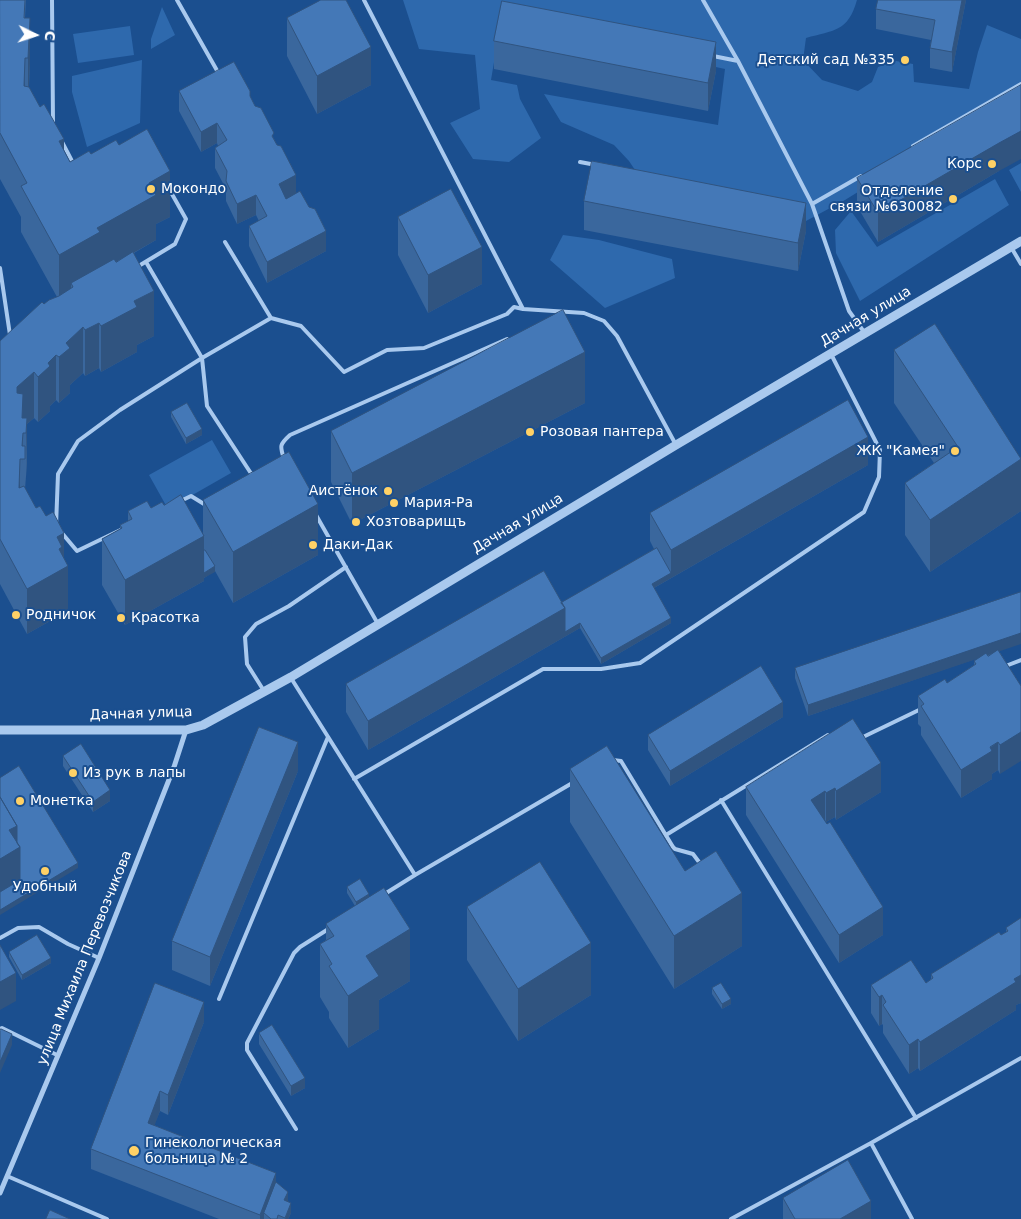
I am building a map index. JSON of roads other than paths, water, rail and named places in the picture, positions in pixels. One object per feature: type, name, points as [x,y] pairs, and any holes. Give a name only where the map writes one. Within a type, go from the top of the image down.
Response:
[{"type":"street","name":"Дачная улица","points":[[0,730],[186,730],[203,726],[291,677],[676,445],[1021,241]]},
{"type":"street","name":"улица Михаила Перевозчикова","points":[[0,1193],[99,958],[174,767],[186,730]]},
{"type":"lane","points":[[52,0],[52,121],[56,129]]},
{"type":"lane","points":[[177,0],[220,77]]},
{"type":"lane","points":[[364,0],[523,309]]},
{"type":"lane","points":[[703,0],[738,61],[812,204],[849,311],[866,334]]},
{"type":"lane","points":[[710,56],[738,61]]},
{"type":"lane","points":[[912,146],[1021,84]]},
{"type":"lane","points":[[60,137],[77,171]]},
{"type":"lane","points":[[580,162],[599,165]]},
{"type":"lane","points":[[802,203],[812,204],[862,175]]},
{"type":"lane","points":[[130,271],[175,244],[186,219],[164,179]]},
{"type":"lane","points":[[226,242],[271,318],[301,326],[344,372],[387,350],[424,348],[507,314],[514,308],[584,313],[604,321],[617,336],[676,445]]},
{"type":"lane","points":[[1011,247],[1021,264]]},
{"type":"lane","points":[[146,262],[202,358],[207,406],[254,478]]},
{"type":"lane","points":[[0,268],[12,344]]},
{"type":"lane","points":[[558,317],[565,313]]},
{"type":"lane","points":[[261,474],[204,504],[191,496],[77,551],[56,526],[58,474],[78,441],[120,410],[202,358],[271,318]]},
{"type":"lane","points":[[285,464],[280,448],[283,441],[290,435],[514,336]]},
{"type":"lane","points":[[354,779],[543,669],[601,669],[640,663],[864,512],[879,477],[880,450],[831,354]]},
{"type":"lane","points":[[314,512],[378,624]]},
{"type":"lane","points":[[264,691],[247,664],[245,637],[256,624],[289,606],[346,567]]},
{"type":"lane","points":[[1000,668],[1021,660]]},
{"type":"lane","points":[[291,677],[414,876]]},
{"type":"lane","points":[[857,734],[863,737],[930,704]]},
{"type":"lane","points":[[666,835],[819,740],[832,734]]},
{"type":"lane","points":[[219,999],[328,737]]},
{"type":"lane","points":[[612,760],[621,761],[675,849],[695,856],[704,871]]},
{"type":"lane","points":[[382,896],[578,780]]},
{"type":"lane","points":[[721,800],[916,1118]]},
{"type":"lane","points":[[296,1128],[247,1050],[247,1042],[297,950],[333,926]]},
{"type":"lane","points":[[0,938],[18,928],[39,927],[68,944],[99,958]]},
{"type":"lane","points":[[256,1025],[261,1032]]},
{"type":"lane","points":[[0,1029],[2,1028],[57,1055]]},
{"type":"lane","points":[[731,1219],[871,1143],[1021,1058]]},
{"type":"lane","points":[[871,1143],[912,1219]]},
{"type":"lane","points":[[7,1176],[107,1219]]},
{"type":"place","name":"Детский сад №335","points":[[905,60]]},
{"type":"place","name":"Корс","points":[[992,164]]},
{"type":"place","name":"Мокондо","points":[[151,189]]},
{"type":"place","name":"Отделение связи №630082","points":[[953,199]]},
{"type":"place","name":"Розовая пантера","points":[[530,432]]},
{"type":"place","name":"ЖК \"Камея\"","points":[[955,451]]},
{"type":"place","name":"Аистёнок","points":[[388,491]]},
{"type":"place","name":"Мария-Ра","points":[[394,503]]},
{"type":"place","name":"Хозтоварищъ","points":[[356,522]]},
{"type":"place","name":"Даки-Дак","points":[[313,545]]},
{"type":"place","name":"Родничок","points":[[16,615]]},
{"type":"place","name":"Красотка","points":[[121,618]]},
{"type":"place","name":"Из рук в лапы","points":[[73,773]]},
{"type":"place","name":"Монетка","points":[[20,801]]},
{"type":"place","name":"Удобный","points":[[45,871]]},
{"type":"place","name":"Гинекологическая больница № 2","points":[[134,1151]]}]
